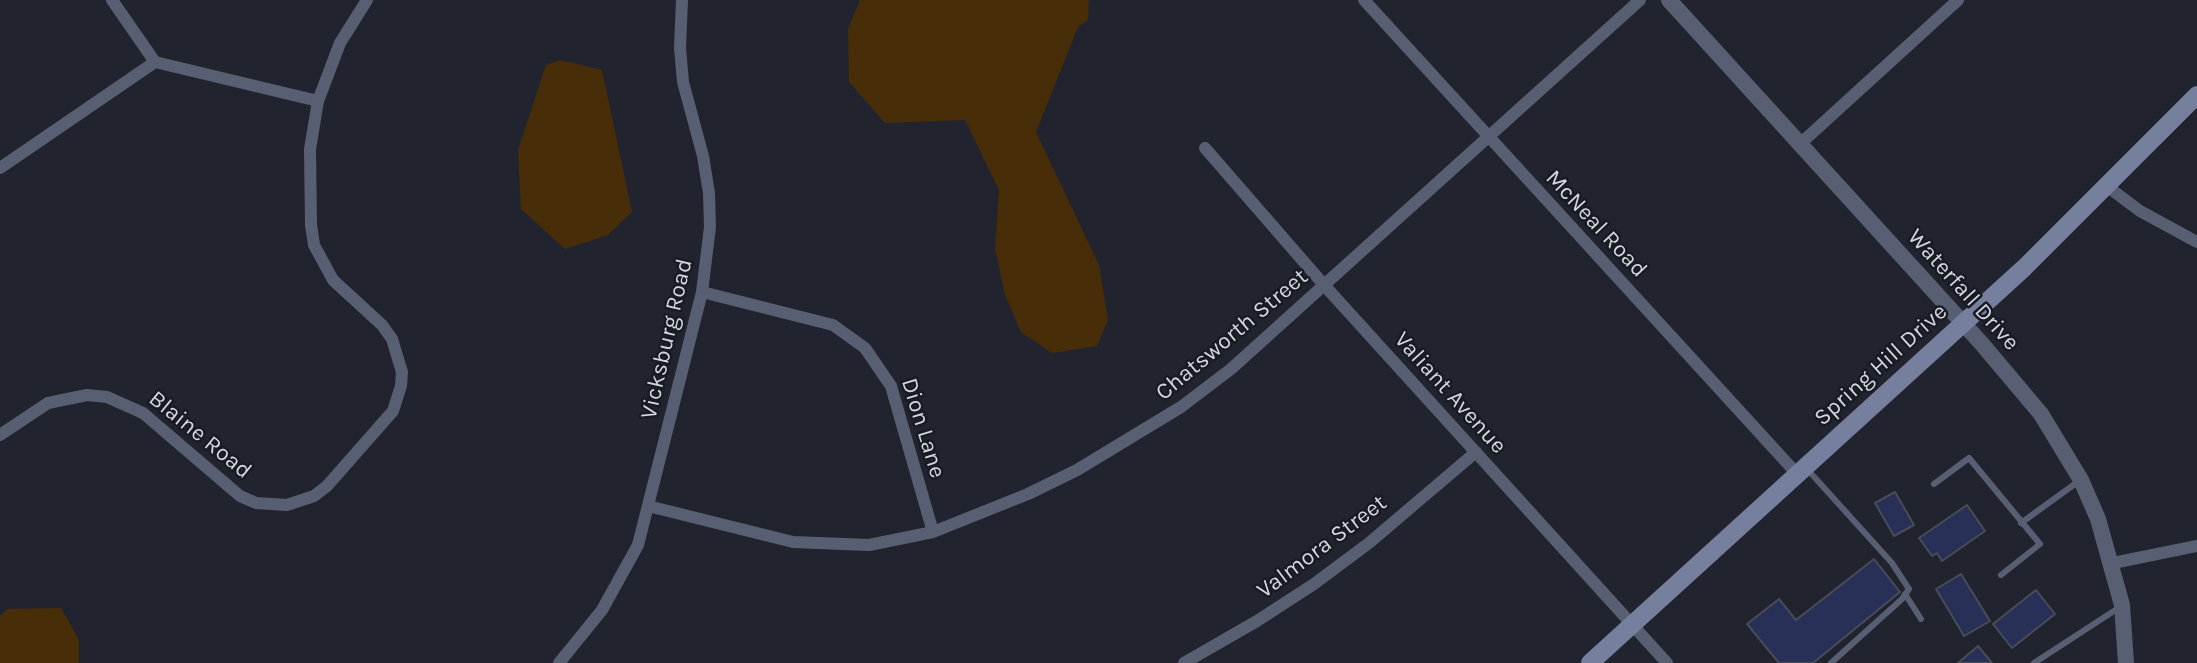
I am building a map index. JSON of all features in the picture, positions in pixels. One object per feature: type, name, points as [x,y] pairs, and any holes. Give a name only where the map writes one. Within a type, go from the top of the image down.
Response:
[{"type":"main road","name":"Spring Hill Drive","points":[[1590,663],[1963,324],[2108,187],[2197,95]]},
{"type":"street","points":[[112,0],[155,62],[318,101]]},
{"type":"street","name":"Blaine Road","points":[[0,435],[48,403],[87,395],[107,397],[143,413],[240,496],[256,503],[287,505],[301,502],[327,486],[393,411],[401,386],[402,372],[392,339],[382,325],[333,280],[314,245],[311,225],[310,149],[318,101],[340,43],[366,0]]},
{"type":"street","name":"Vicksburg Road","points":[[559,663],[603,610],[638,545],[702,292],[710,227],[709,192],[703,156],[683,82],[680,48],[682,0]]},
{"type":"street","name":"McNeal Road","points":[[1364,0],[1488,138],[1802,471]]},
{"type":"street","name":"Chatsworth Street","points":[[648,506],[806,544],[869,545],[933,531],[1028,494],[1131,440],[1231,369],[1640,0]]},
{"type":"street","name":"Waterfall Drive","points":[[1669,0],[1963,324],[2041,414],[2081,480],[2113,563],[2122,605],[2126,663]]},
{"type":"street","points":[[1800,144],[1958,0]]},
{"type":"street","points":[[0,168],[155,62]]},
{"type":"street","name":"Valiant Avenue","points":[[1205,148],[1325,285],[1667,663]]},
{"type":"street","points":[[2108,187],[2140,211],[2197,242]]},
{"type":"street","name":"Dion Lane","points":[[702,292],[833,325],[865,348],[891,386],[933,531]]},
{"type":"street","name":"Valmora Street","points":[[1184,663],[1314,584],[1369,543],[1476,452]]},
{"type":"street","points":[[2113,563],[2197,546]]},
{"type":"lane","points":[[1934,484],[1969,458],[2040,544],[2001,575]]},
{"type":"lane","points":[[1802,471],[1906,581],[1909,589],[1831,663]]},
{"type":"lane","points":[[2021,523],[2081,480]]},
{"type":"lane","points":[[1905,594],[1921,620]]},
{"type":"lane","points":[[2034,663],[2122,605]]},
{"type":"shaded area","points":[[860,0],[1089,0],[1088,20],[1078,27],[1036,132],[1099,265],[1108,320],[1097,346],[1052,353],[1021,332],[1005,295],[995,249],[999,190],[965,120],[885,123],[849,82],[848,29]]},
{"type":"shaded area","points":[[560,60],[602,70],[632,212],[608,235],[565,249],[521,209],[518,150],[546,65]]},
{"type":"shaded area","points":[[61,608],[79,640],[79,663],[0,663],[0,616],[7,609]]},
{"type":"building","points":[[1895,492],[1914,525],[1894,536],[1875,503]]},
{"type":"building","points":[[1967,505],[1985,531],[1942,561],[1937,553],[1932,556],[1919,538]]},
{"type":"building","points":[[1874,559],[1900,592],[1813,663],[1779,663],[1747,624],[1779,599],[1796,620]]},
{"type":"building","points":[[1961,574],[1990,621],[1964,636],[1936,589]]},
{"type":"building","points":[[2036,590],[2055,614],[2012,648],[1993,624]]},
{"type":"building","points":[[1978,646],[1992,663],[1958,663]]}]
